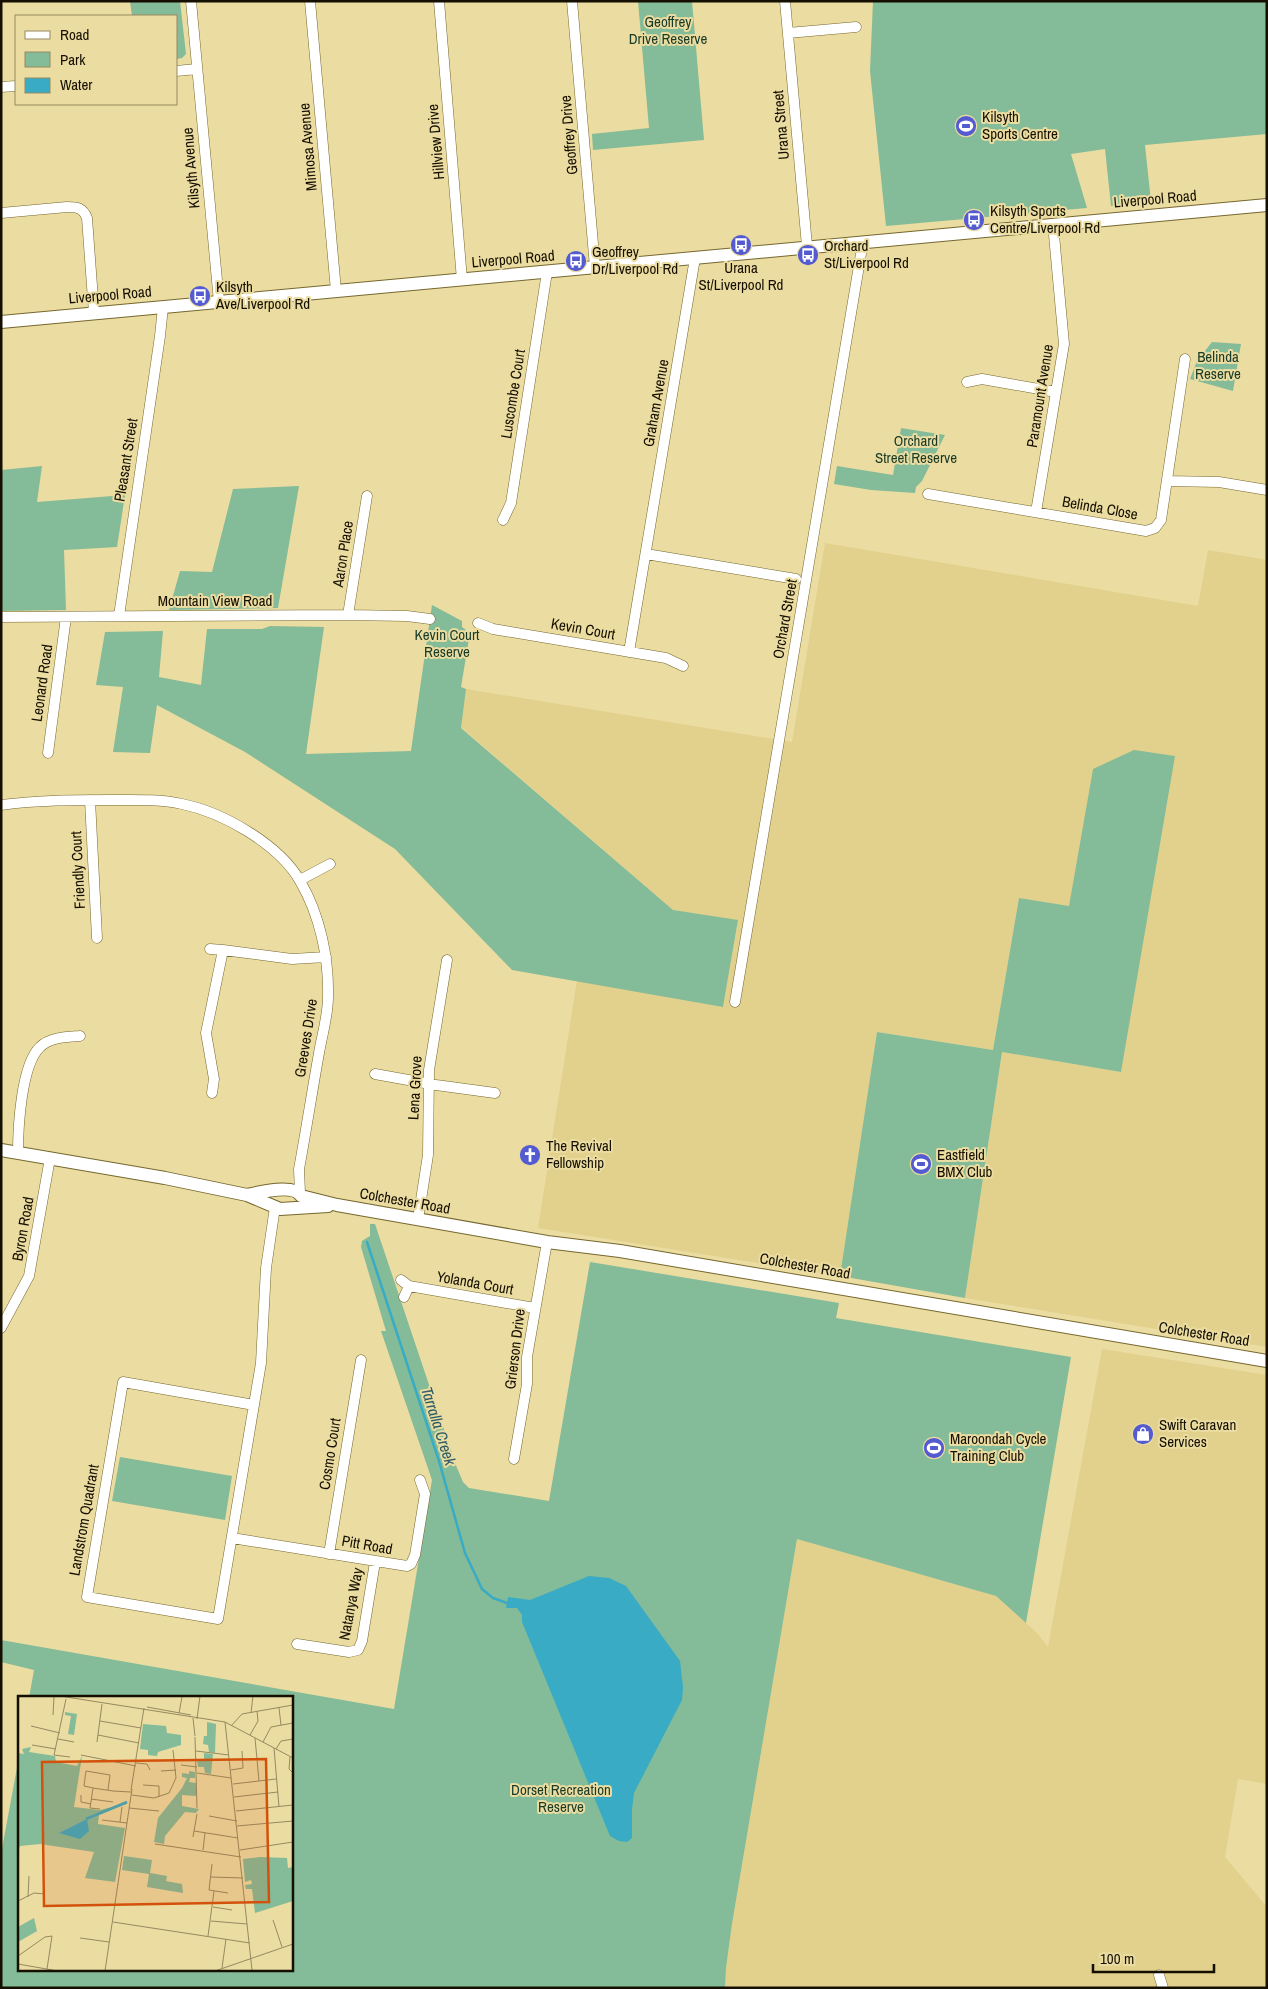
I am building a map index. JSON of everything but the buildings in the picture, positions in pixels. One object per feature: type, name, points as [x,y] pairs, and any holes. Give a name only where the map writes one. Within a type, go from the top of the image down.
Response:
[{"type":"main road","name":"Liverpool Road","points":[[1,322],[807,246],[1267,205]]},
{"type":"main road","name":"Colchester Road","points":[[1,1150],[165,1178],[247,1195],[266,1191],[287,1200],[337,1205],[547,1242],[620,1251],[1267,1361]]},
{"type":"street","name":"Kilsyth Avenue","points":[[191,1],[219,302]]},
{"type":"street","name":"Mimosa Avenue","points":[[310,1],[336,291]]},
{"type":"street","name":"Hillview Drive","points":[[439,1],[462,280]]},
{"type":"street","name":"Geoffrey Drive","points":[[572,1],[595,267]]},
{"type":"street","name":"Urana Street","points":[[785,1],[807,246]]},
{"type":"street","points":[[788,33],[856,27]]},
{"type":"street","points":[[178,71],[197,69]]},
{"type":"street","points":[[1,87],[15,86]]},
{"type":"street","points":[[1,213],[67,207],[77,207],[85,213],[87,218],[94,313]]},
{"type":"street","name":"Paramount Avenue","points":[[1036,512],[1064,340],[1053,224]]},
{"type":"street","name":"Orchard Street","points":[[735,1002],[864,242]]},
{"type":"street","name":"Graham Avenue","points":[[629,652],[695,258]]},
{"type":"street","name":"Luscombe Court","points":[[503,520],[511,503],[547,272]]},
{"type":"street","name":"Pleasant Street","points":[[119,616],[163,307]]},
{"type":"street","name":"Belinda Close","points":[[928,494],[1150,530],[1155,528],[1161,520],[1185,359]]},
{"type":"street","points":[[967,382],[982,379],[1056,392]]},
{"type":"street","points":[[1167,481],[1219,482],[1267,490]]},
{"type":"street","name":"Aaron Place","points":[[348,616],[368,496]]},
{"type":"street","points":[[646,554],[796,579]]},
{"type":"street","name":"Mountain View Road","points":[[1,618],[407,616],[430,619]]},
{"type":"street","name":"Leonard Road","points":[[48,753],[66,617]]},
{"type":"street","name":"Kevin Court","points":[[478,622],[493,629],[666,658],[683,666]]},
{"type":"street","name":"Greeves Drive","points":[[1,805],[40,800],[159,800],[184,804],[211,812],[236,823],[288,864],[300,880],[321,931],[326,957],[328,998],[299,1169],[287,1200]]},
{"type":"street","name":"Friendly Court","points":[[90,800],[97,938]]},
{"type":"street","points":[[300,880],[330,864]]},
{"type":"street","points":[[210,949],[292,959],[326,957]]},
{"type":"street","points":[[212,1093],[214,1079],[206,1033],[223,950]]},
{"type":"street","name":"Lena Grove","points":[[418,1219],[428,1155],[428,1082],[446,960]]},
{"type":"street","points":[[18,1153],[19,1117],[26,1073],[32,1057],[40,1047],[48,1042],[58,1038],[80,1036]]},
{"type":"street","points":[[375,1074],[495,1093]]},
{"type":"street","name":"Byron Road","points":[[1,1328],[30,1276],[50,1158]]},
{"type":"street","name":"Landstrom Quadrant","points":[[254,1405],[123,1382],[87,1597],[218,1619],[232,1538],[261,1363],[266,1268],[273,1228],[287,1200]]},
{"type":"street","name":"Grierson Drive","points":[[514,1460],[526,1384],[527,1357],[547,1242]]},
{"type":"street","name":"Yolanda Court","points":[[404,1297],[405,1283],[535,1308]]},
{"type":"street","name":"Cosmo Court","points":[[329,1554],[361,1360]]},
{"type":"street","name":"Pitt Road","points":[[232,1538],[375,1562],[403,1566],[411,1564],[414,1560],[425,1494],[420,1480]]},
{"type":"street","name":"Natanya Way","points":[[297,1644],[349,1652],[358,1650],[362,1641],[375,1562]]},
{"type":"street","points":[[1159,1975],[1163,1988]]},
{"type":"shaded area","points":[[825,543],[1198,606],[1208,550],[1267,560],[1267,1347],[965,1298],[1002,1052],[1121,1072],[1093,769],[1069,907],[1019,898],[993,1050],[877,1032],[840,1276],[538,1228],[577,980],[723,1007],[738,921],[673,910],[461,727],[466,689],[792,742]]},
{"type":"shaded area","points":[[1102,1349],[1267,1375],[1267,1784],[1238,1779],[1225,1857],[1267,1907],[1267,1988],[725,1988],[732,1924],[797,1539],[996,1596],[1037,1633],[1048,1647]]},
{"type":"green space","points":[[130,1],[180,1],[186,54],[178,59],[178,15],[132,15]]},
{"type":"green space","name":"Geoffrey Drive Reserve","points":[[638,1],[692,1],[704,140],[593,150],[592,134],[649,128]]},
{"type":"green space","points":[[873,1],[1267,1],[1267,134],[1145,145],[1151,202],[1111,206],[1105,149],[1071,154],[1087,208],[886,226],[870,71]]},
{"type":"green space","name":"Belinda Reserve","points":[[1212,342],[1241,344],[1233,391],[1190,379],[1197,361]]},
{"type":"green space","name":"Orchard Street Reserve","points":[[901,428],[945,435],[922,481],[916,487],[915,493],[871,490],[834,484],[837,466],[893,475]]},
{"type":"green space","points":[[42,466],[37,502],[125,495],[117,547],[64,550],[66,610],[1,611],[1,470]]},
{"type":"green space","points":[[299,486],[278,608],[169,610],[180,571],[212,572],[233,489]]},
{"type":"green space","name":"Kevin Court Reserve","points":[[432,605],[462,621],[462,627],[470,633],[461,687],[466,689],[461,728],[673,910],[738,920],[723,1007],[512,970],[395,849],[245,752],[157,705],[150,753],[113,752],[123,687],[96,685],[105,632],[163,631],[159,677],[201,685],[207,629],[262,629],[270,626],[324,627],[306,754],[411,751]]},
{"type":"green space","points":[[1134,750],[1175,756],[1121,1072],[1002,1052],[965,1298],[840,1276],[877,1032],[993,1050],[1019,898],[1069,906],[1093,769]]},
{"type":"green space","name":"Dorset Recreation Reserve","points":[[370,1224],[375,1224],[457,1468],[463,1482],[469,1488],[549,1501],[590,1262],[839,1303],[836,1318],[1071,1357],[1026,1623],[996,1596],[797,1539],[732,1924],[725,1988],[1,1988],[1,1854],[18,1762],[18,1972],[292,1972],[292,1696],[29,1696],[34,1670],[1,1662],[1,1640],[394,1709],[432,1480],[381,1331],[386,1331],[361,1247],[362,1241],[370,1236]]},
{"type":"green space","points":[[120,1457],[232,1476],[225,1520],[112,1501]]},
{"type":"water","points":[[589,1576],[609,1578],[626,1586],[680,1661],[683,1687],[682,1700],[634,1793],[632,1838],[627,1842],[619,1841],[610,1836],[522,1622],[522,1615],[517,1608],[506,1608],[508,1597],[530,1600]]},
{"type":"waterway","name":"Tarralla Creek","points":[[367,1242],[439,1461],[465,1553],[482,1589],[493,1598],[507,1603]]},
{"type":"place","name":"Kilsyth Sports Centre","points":[[966,126]]},
{"type":"place","name":"Kilsyth Sports Centre/Liverpool Rd","points":[[974,220]]},
{"type":"place","name":"Urana St/Liverpool Rd","points":[[741,245]]},
{"type":"place","name":"Orchard St/Liverpool Rd","points":[[808,255]]},
{"type":"place","name":"Geoffrey Dr/Liverpool Rd","points":[[576,261]]},
{"type":"place","name":"Kilsyth Ave/Liverpool Rd","points":[[200,296]]},
{"type":"place","name":"The Revival Fellowship","points":[[530,1155]]},
{"type":"place","name":"Eastfield BMX Club","points":[[921,1164]]},
{"type":"place","name":"Swift Caravan Services","points":[[1143,1434]]},
{"type":"place","name":"Maroondah Cycle Training Club","points":[[934,1448]]}]
